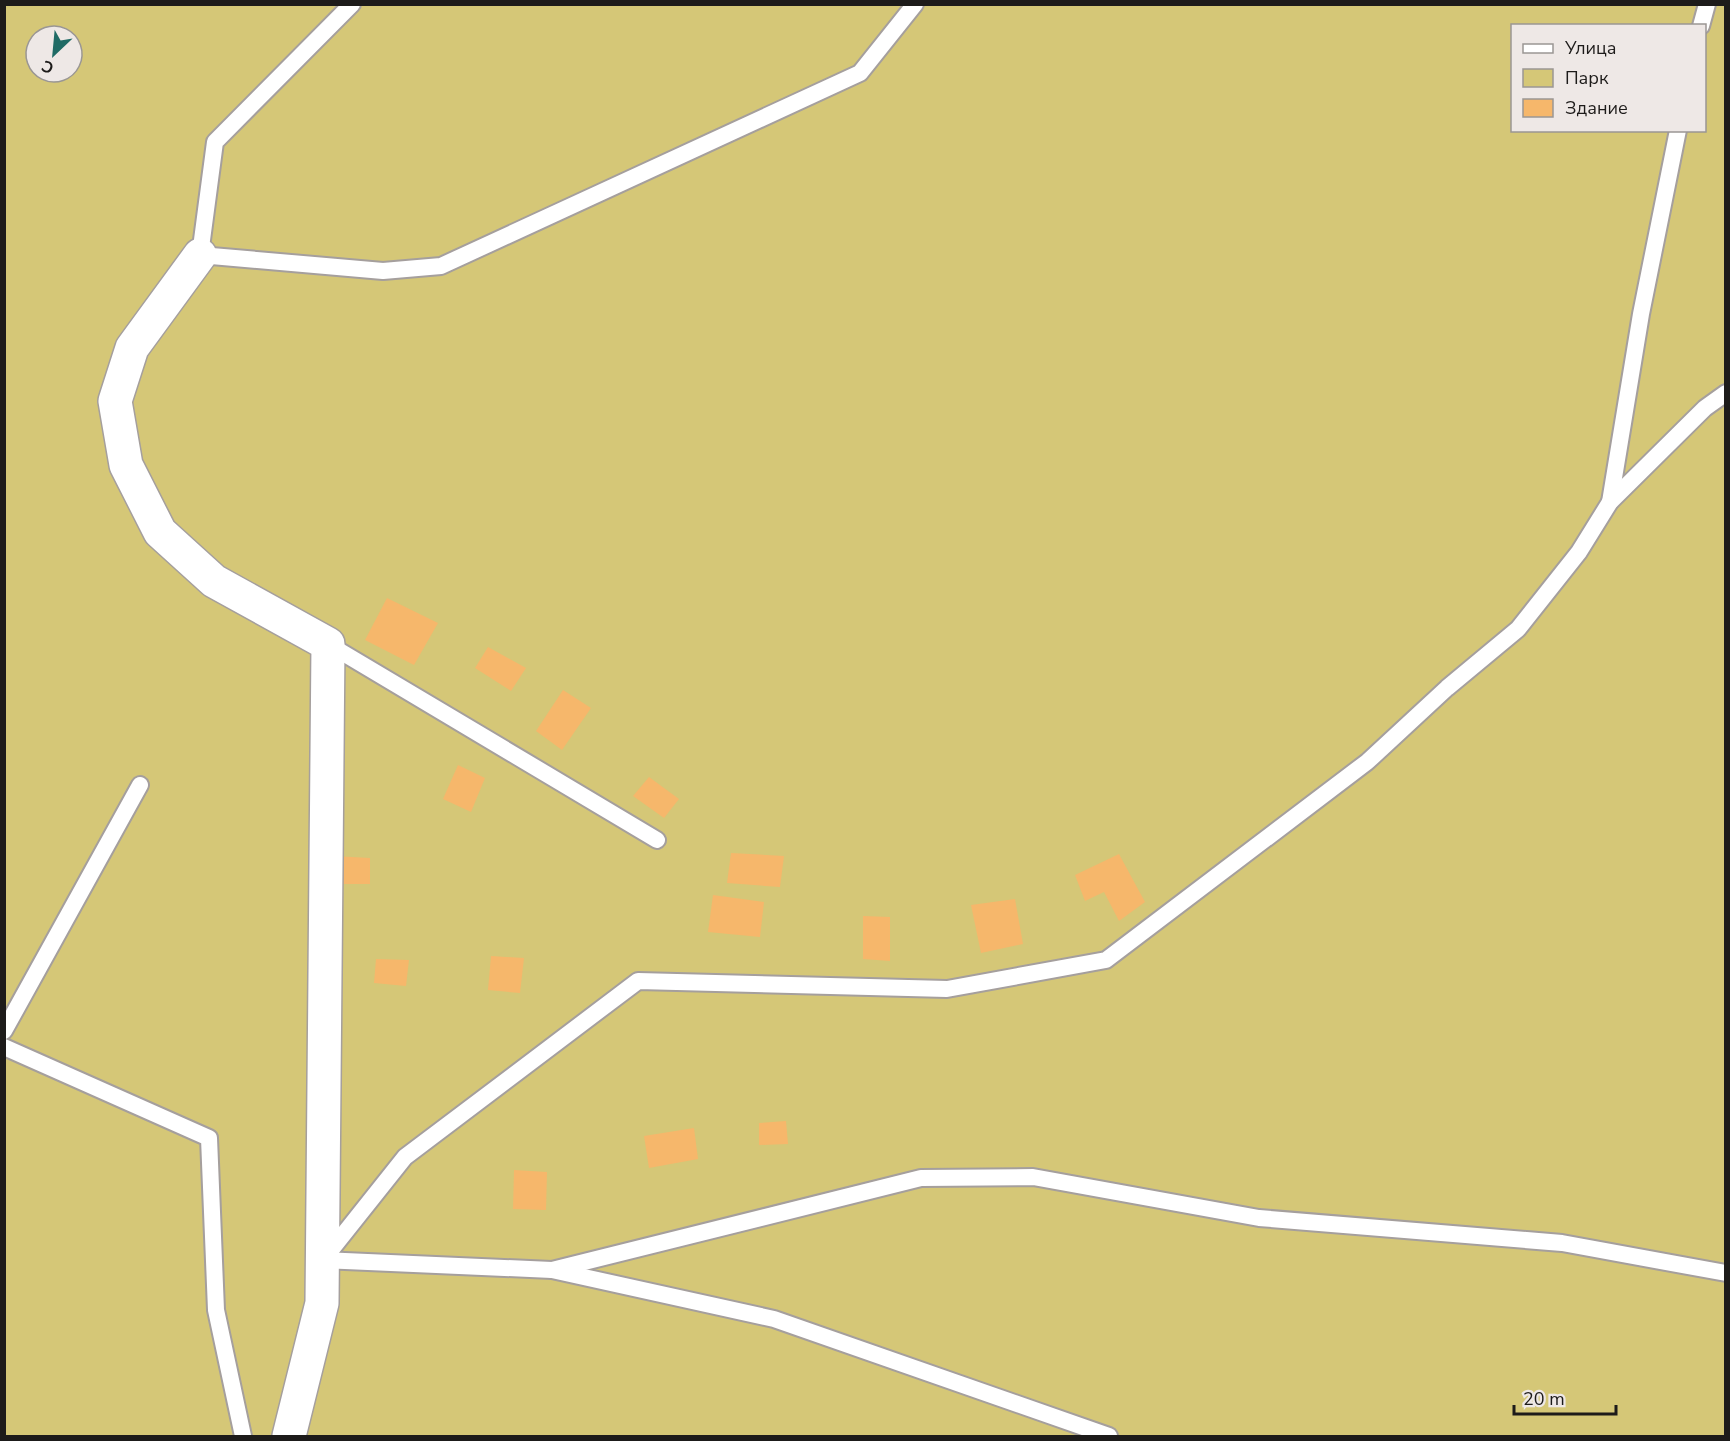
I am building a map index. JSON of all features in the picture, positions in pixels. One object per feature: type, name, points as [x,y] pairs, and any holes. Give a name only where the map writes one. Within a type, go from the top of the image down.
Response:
[{"type":"street","points":[[200,255],[132,348],[115,401],[126,465],[160,532],[214,581],[328,644],[322,1303],[289,1437]]},
{"type":"lane","points":[[352,4],[216,141],[200,255],[383,271],[441,266],[860,73],[915,4]]},
{"type":"lane","points":[[1702,24],[1707,4]]},
{"type":"lane","points":[[1610,502],[1641,314],[1678,132]]},
{"type":"lane","points":[[322,1260],[405,1157],[639,981],[947,989],[1106,960],[1367,762],[1447,688],[1518,629],[1579,552],[1610,502],[1705,408],[1725,393]]},
{"type":"lane","points":[[328,644],[657,840]]},
{"type":"lane","points":[[4,1032],[140,785]]},
{"type":"lane","points":[[4,1047],[210,1138],[216,1310],[243,1437]]},
{"type":"lane","points":[[552,1270],[921,1178],[1033,1177],[1259,1218],[1562,1243],[1725,1273]]},
{"type":"lane","points":[[322,1260],[552,1270],[774,1319],[1109,1437]]},
{"type":"green space","points":[[5,5],[1725,5],[1725,1436],[5,1436]]},
{"type":"building","points":[[387,598],[438,623],[414,665],[365,640]]},
{"type":"building","points":[[488,647],[526,668],[511,691],[475,668]]},
{"type":"building","points":[[563,690],[591,708],[562,750],[536,731]]},
{"type":"building","points":[[458,765],[485,778],[471,812],[443,799]]},
{"type":"building","points":[[649,777],[679,799],[664,818],[633,796]]},
{"type":"building","points":[[731,853],[784,856],[780,887],[727,883]]},
{"type":"building","points":[[1119,854],[1145,902],[1119,921],[1104,892],[1085,901],[1075,875]]},
{"type":"building","points":[[334,856],[370,858],[370,884],[335,884]]},
{"type":"building","points":[[713,895],[764,902],[760,937],[708,932]]},
{"type":"building","points":[[1015,899],[1023,944],[981,953],[971,905]]},
{"type":"building","points":[[863,916],[890,917],[890,961],[863,959]]},
{"type":"building","points":[[491,956],[524,958],[520,993],[488,990]]},
{"type":"building","points":[[376,959],[409,960],[406,986],[374,983]]},
{"type":"building","points":[[786,1121],[788,1144],[759,1145],[759,1123]]},
{"type":"building","points":[[694,1128],[698,1159],[649,1168],[644,1136]]},
{"type":"building","points":[[514,1170],[547,1172],[546,1210],[513,1209]]}]
